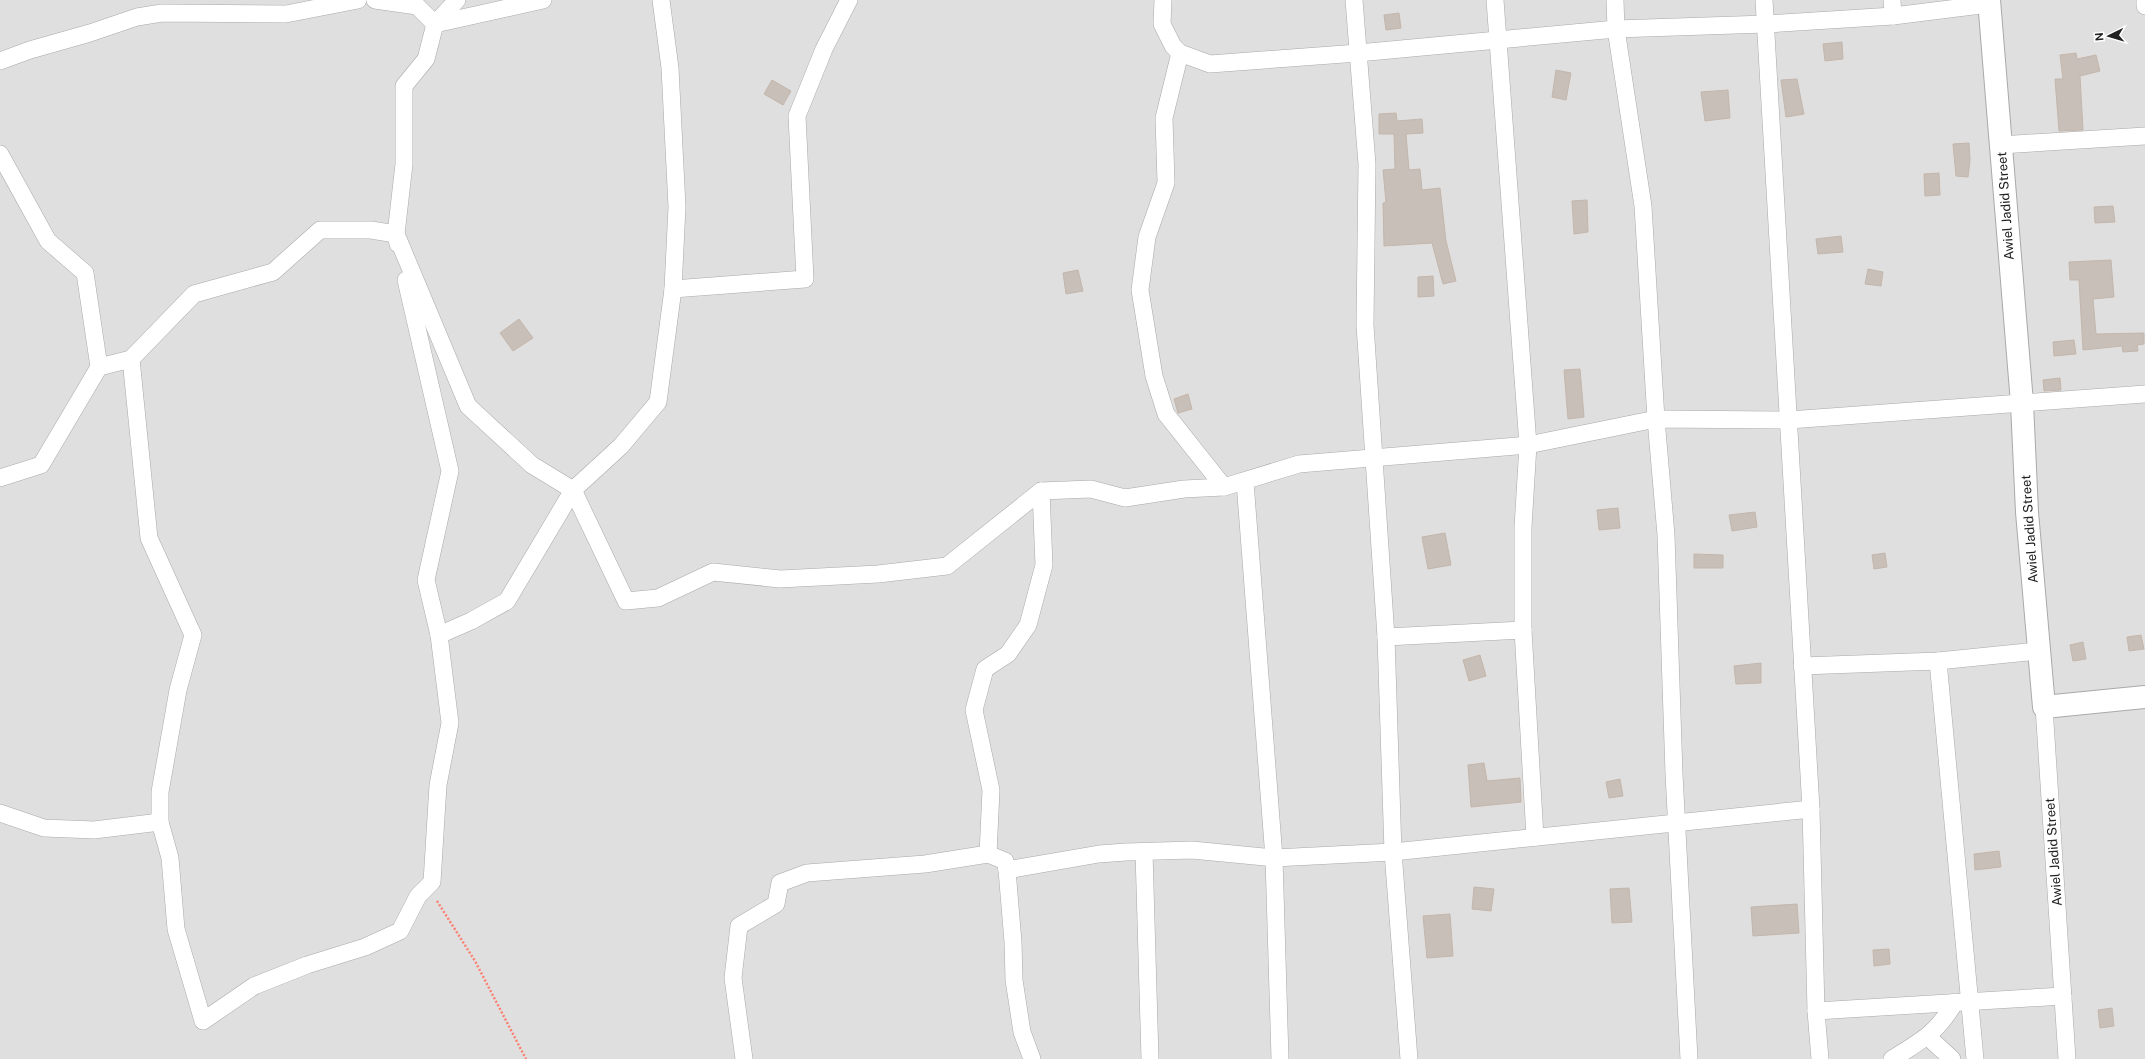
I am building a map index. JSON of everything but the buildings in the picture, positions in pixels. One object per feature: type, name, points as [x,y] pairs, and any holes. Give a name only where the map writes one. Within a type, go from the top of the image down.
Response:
[{"type":"street","points":[[0,61],[30,50],[90,33],[137,17],[162,13],[286,14],[358,0]]},
{"type":"street","points":[[375,0],[417,6],[435,24]]},
{"type":"street","points":[[131,359],[149,538],[193,635],[176,697],[160,792],[160,822],[170,858],[176,929],[203,1021],[254,986],[307,965],[365,947],[400,931],[418,896],[432,882],[438,786],[450,723],[439,635],[426,580],[450,471],[396,234],[404,164],[404,86],[426,59],[435,24],[457,0]]},
{"type":"street","points":[[435,24],[543,0]]},
{"type":"street","points":[[439,635],[471,621],[507,601],[573,490],[622,446],[658,402],[673,289],[677,207],[670,68],[661,0]]},
{"type":"street","points":[[673,289],[805,279],[798,116],[824,49],[849,0]]},
{"type":"street","points":[[1163,0],[1162,24],[1168,39],[1180,53],[1210,64],[1358,54],[1499,39],[1616,29],[1766,24],[1893,8],[1989,2]]},
{"type":"street","points":[[1354,0],[1367,164],[1365,325],[1386,636],[1393,852],[1409,1059]]},
{"type":"street","points":[[1495,0],[1528,445],[1522,527],[1523,630],[1535,837]]},
{"type":"street","points":[[1615,0],[1616,29],[1643,206],[1656,419],[1666,535],[1677,824],[1689,1059]]},
{"type":"street","points":[[1764,0],[1811,809],[1816,1011],[1820,1059]]},
{"type":"street","points":[[2145,0],[2145,6]]},
{"type":"street","name":"Awiel Jadid Street","points":[[1989,2],[2022,403],[2027,512],[2044,707],[2067,1059]]},
{"type":"street","points":[[1180,53],[1164,118],[1166,183],[1147,237],[1140,290],[1154,376],[1166,414],[1224,487]]},
{"type":"street","points":[[2000,145],[2145,136]]},
{"type":"street","points":[[0,154],[48,241],[86,273],[99,367],[41,465],[0,478]]},
{"type":"street","points":[[99,367],[131,359],[194,294],[273,272],[320,230],[371,230],[396,234]]},
{"type":"street","points":[[396,234],[468,406],[532,465],[573,490],[626,602],[658,598],[713,572],[780,579],[878,574],[947,566],[1041,491],[1091,489],[1125,498],[1184,489],[1224,487],[1245,482],[1299,464],[1528,445],[1656,419],[1789,420],[2145,394]]},
{"type":"street","points":[[1245,482],[1274,858],[1280,1059]]},
{"type":"street","points":[[988,854],[991,790],[974,710],[985,669],[1008,654],[1028,625],[1044,565],[1041,491]]},
{"type":"street","points":[[1386,636],[1523,630]]},
{"type":"street","points":[[1802,666],[1938,661],[2038,651]]},
{"type":"street","points":[[1938,661],[1962,1002],[1975,1059]]},
{"type":"street","points":[[2044,707],[2145,697]]},
{"type":"street","points":[[1007,870],[1098,854],[1192,850],[1274,858],[1393,852],[1677,824],[1811,809]]},
{"type":"street","points":[[0,813],[44,828],[94,830],[160,822]]},
{"type":"street","points":[[1144,852],[1150,1059]]},
{"type":"street","points":[[744,1059],[733,978],[739,926],[776,904],[780,883],[807,873],[925,864],[988,854],[1005,861],[1007,870],[1014,942],[1014,980],[1022,1032],[1032,1059]]},
{"type":"street","points":[[1816,1011],[2063,996]]},
{"type":"street","points":[[1892,1059],[1928,1037],[1962,1002]]},
{"type":"street","points":[[1928,1037],[1952,1059]]},
{"type":"path","points":[[432,882],[436,900],[475,961],[526,1059]]},
{"type":"shaded area","points":[[0,0],[2145,0],[2145,1059],[0,1059]]}]
